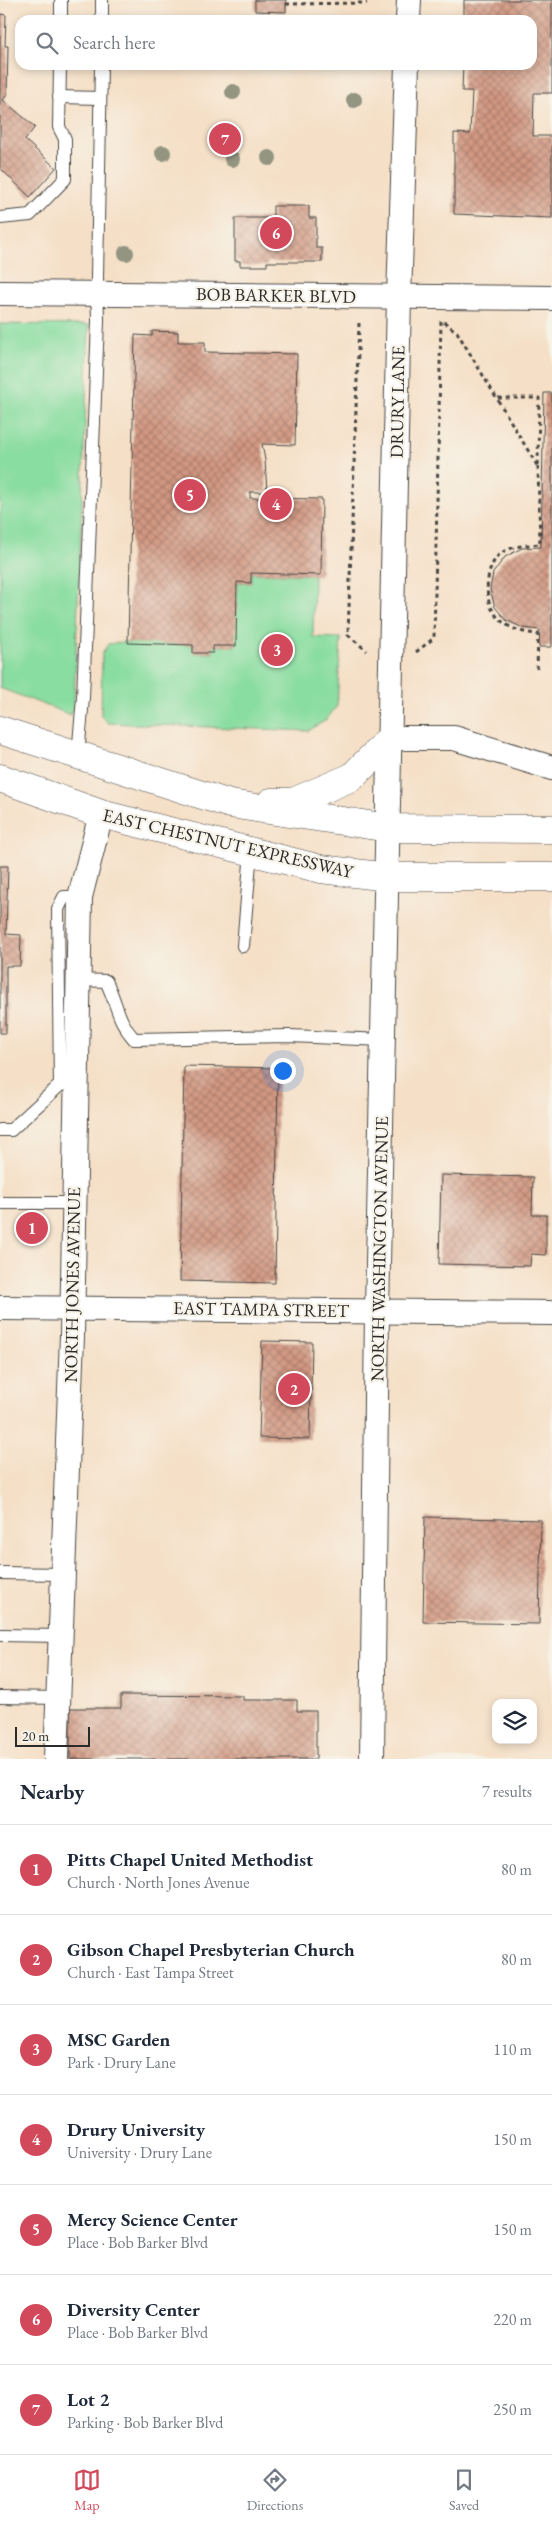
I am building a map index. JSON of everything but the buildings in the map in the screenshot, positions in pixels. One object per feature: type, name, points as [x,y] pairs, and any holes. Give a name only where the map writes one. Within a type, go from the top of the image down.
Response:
[{"type":"main road","points":[[0,730],[230,804],[388,828],[552,829]]},
{"type":"main road","points":[[230,804],[293,802],[352,777],[391,738]]},
{"type":"main road","name":"EAST CHESTNUT EXPRESSWAY","points":[[0,778],[101,814],[322,868],[388,877],[552,877]]},
{"type":"street","points":[[408,0],[408,15]]},
{"type":"street","name":"DRURY LANE","points":[[391,738],[399,297],[407,70]]},
{"type":"street","name":"BOB BARKER BLVD","points":[[0,293],[552,298]]},
{"type":"street","points":[[391,738],[454,738],[552,768]]},
{"type":"street","name":"NORTH WASHINGTON AVENUE","points":[[372,1759],[377,1310],[391,738]]},
{"type":"street","name":"NORTH JONES AVENUE","points":[[56,1759],[74,1203],[68,1084],[79,980],[80,897],[101,814]]},
{"type":"street","name":"EAST TAMPA STREET","points":[[0,1308],[552,1313]]},
{"type":"lane","points":[[60,15],[61,0]]},
{"type":"lane","points":[[102,0],[102,15]]},
{"type":"lane","points":[[0,218],[30,215],[65,179],[65,139],[59,127],[60,70]]},
{"type":"lane","points":[[78,754],[84,688],[98,294],[101,70]]},
{"type":"lane","points":[[59,97],[100,98]]},
{"type":"lane","points":[[243,946],[251,851]]},
{"type":"lane","points":[[0,1130],[11,1130],[68,1084],[58,909],[64,897],[80,897]]},
{"type":"lane","points":[[79,980],[106,981],[115,998],[122,1025],[134,1039],[290,1036],[384,1040]]},
{"type":"lane","points":[[0,1203],[74,1203]]},
{"type":"lane","points":[[0,1573],[63,1574]]},
{"type":"lane","points":[[0,1635],[61,1636]]},
{"type":"lane","points":[[0,1697],[59,1698]]},
{"type":"path","points":[[286,4],[367,3]]},
{"type":"path","points":[[416,652],[434,638],[441,320],[457,332],[538,466]]},
{"type":"path","points":[[359,323],[348,635],[367,651]]},
{"type":"path","points":[[497,398],[539,398],[540,544],[521,546],[500,554],[489,571],[486,592],[492,612],[500,622],[517,630],[538,634],[537,669]]},
{"type":"green space","points":[[0,324],[89,325],[74,703],[71,715],[0,688]]},
{"type":"green space","points":[[251,573],[314,575],[313,637],[341,638],[337,706],[326,720],[308,731],[108,723],[101,716],[102,654],[108,644],[123,642],[193,645],[194,653],[213,653],[213,646],[235,646],[237,582],[251,583]]},
{"type":"place","name":"Lot 2","points":[[225,139]]},
{"type":"place","name":"Diversity Center","points":[[276,233]]},
{"type":"place","name":"Mercy Science Center","points":[[190,495]]},
{"type":"place","name":"Drury University","points":[[276,504]]},
{"type":"place","name":"MSC Garden","points":[[277,650]]},
{"type":"place","name":"Pitts Chapel United Methodist","points":[[32,1228]]},
{"type":"place","name":"Gibson Chapel Presbyterian Church","points":[[294,1389]]}]
